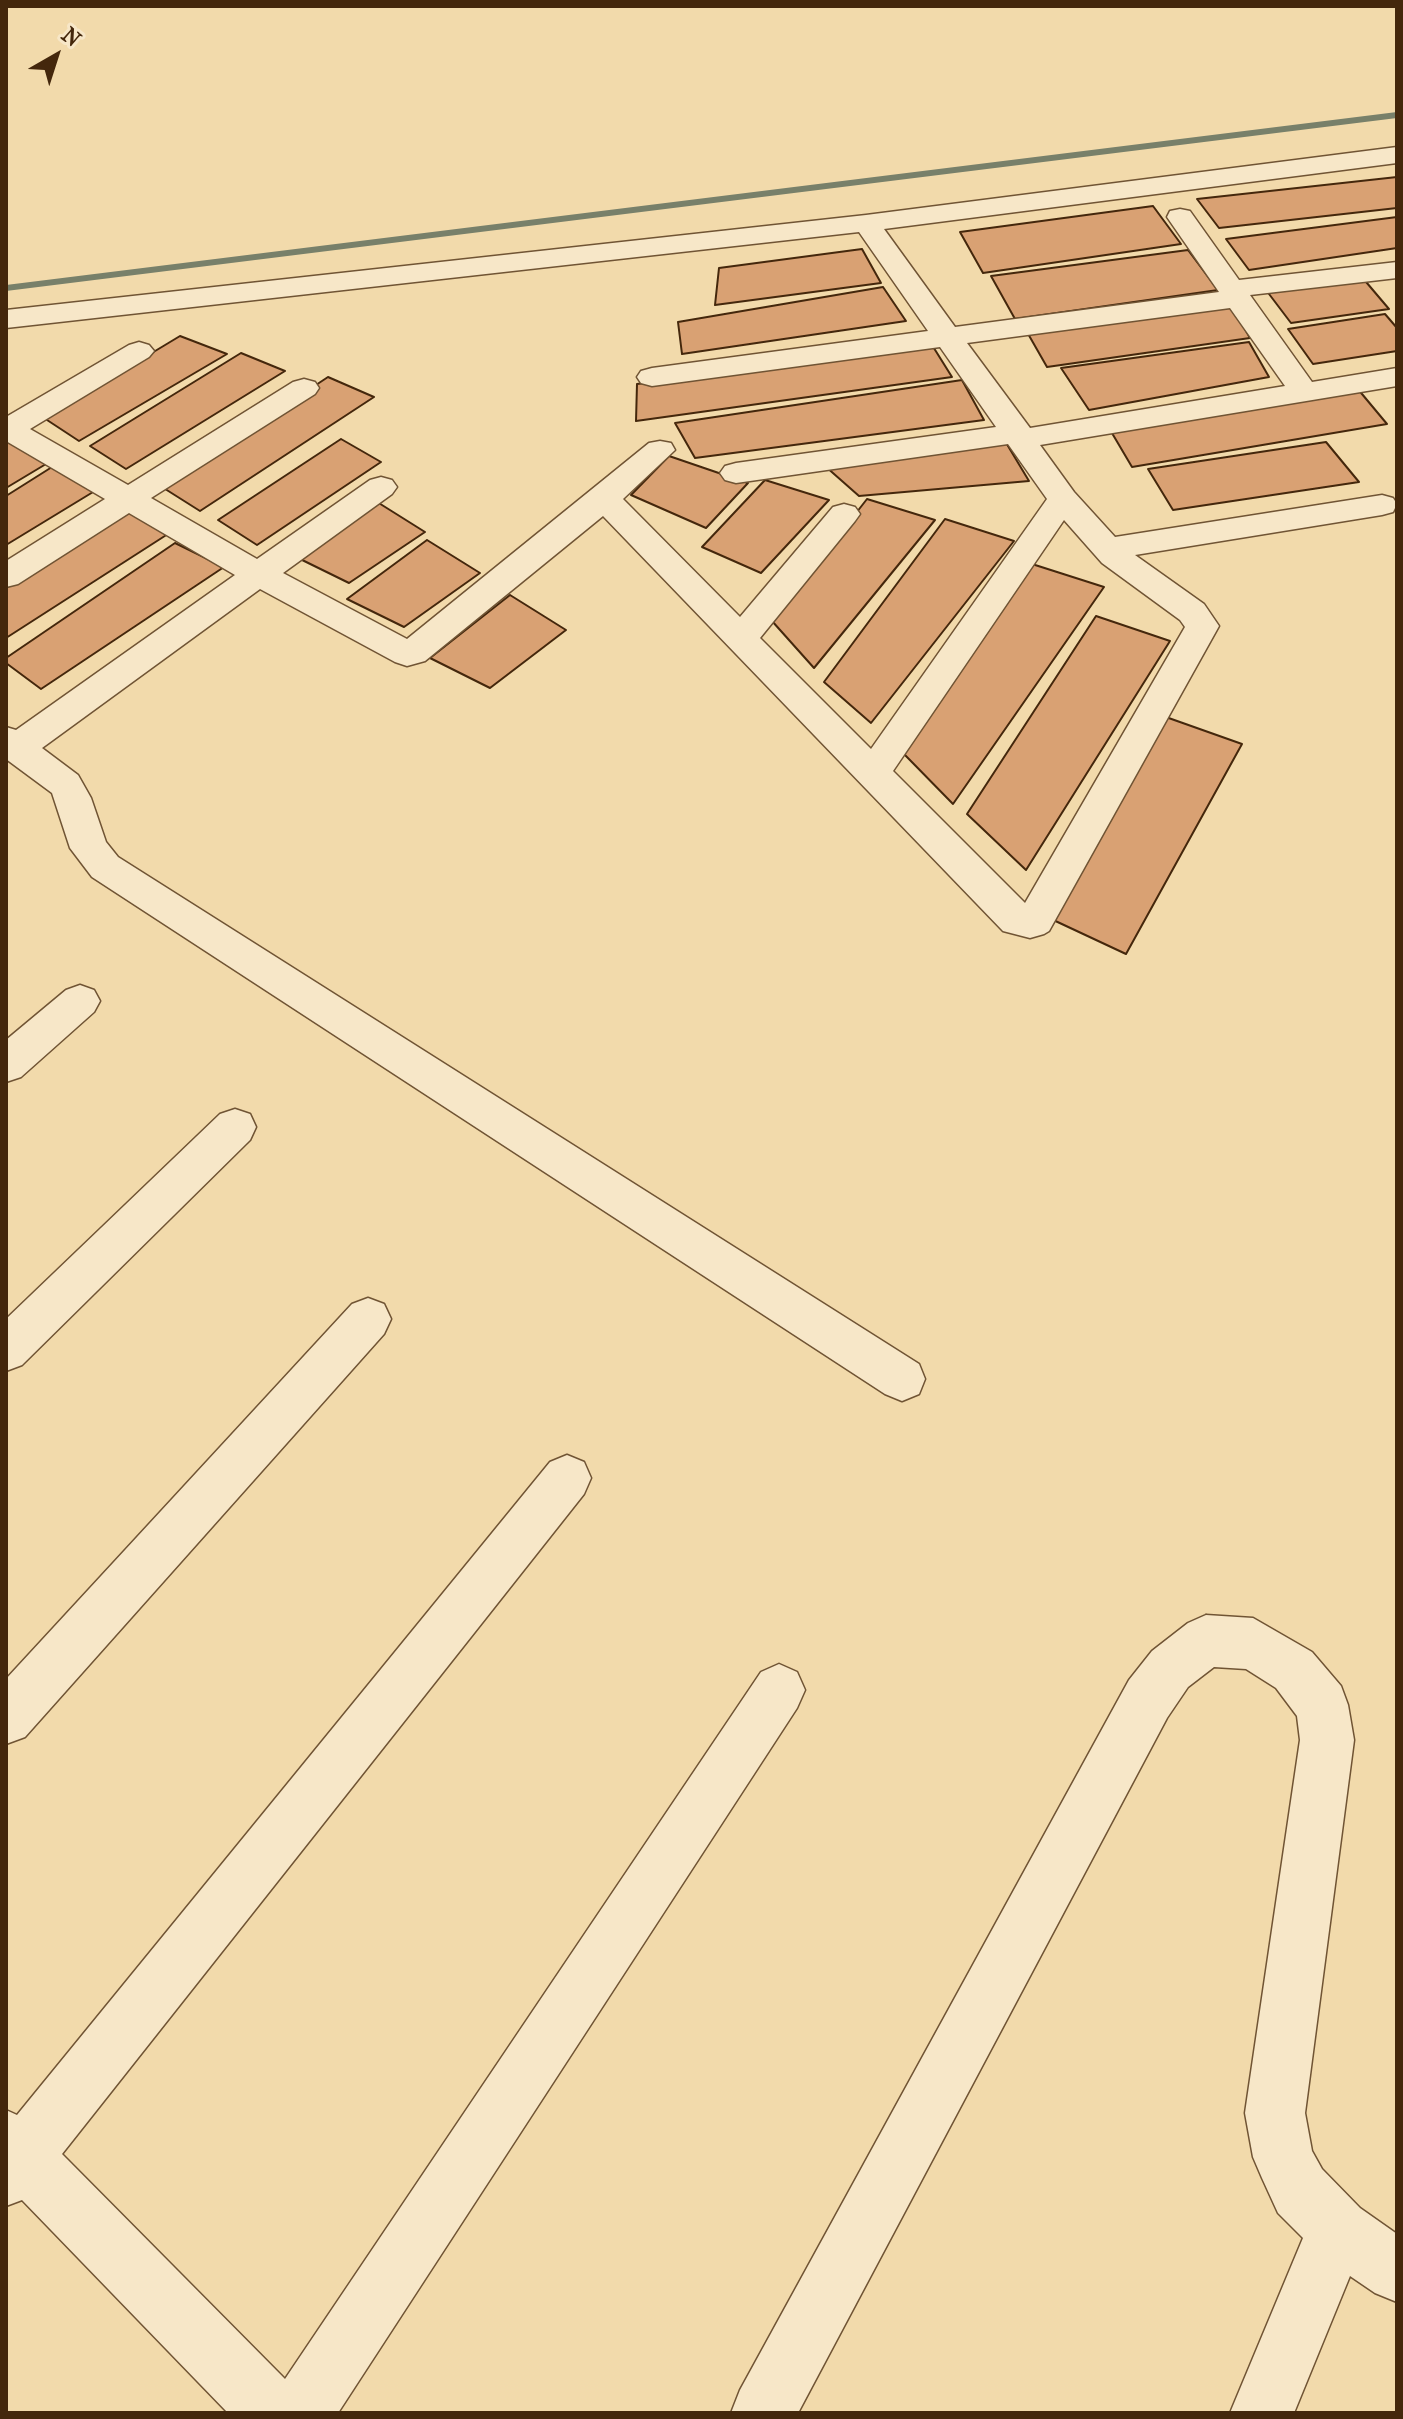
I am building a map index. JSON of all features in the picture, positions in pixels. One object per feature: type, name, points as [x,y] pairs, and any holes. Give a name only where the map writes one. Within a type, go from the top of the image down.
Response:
[{"type":"street","points":[[6,319],[874,233],[1397,155]]},
{"type":"street","points":[[1180,217],[1304,392]]},
{"type":"street","points":[[731,263],[874,233]]},
{"type":"street","points":[[604,499],[1017,920],[1030,923],[1035,920],[1202,626],[1192,612],[1107,549],[1063,499],[874,233]]},
{"type":"street","points":[[652,377],[949,338],[1397,270]]},
{"type":"street","points":[[139,351],[7,430],[400,653],[413,653],[660,450]]},
{"type":"street","points":[[736,473],[1020,436],[1397,377]]},
{"type":"street","points":[[6,576],[304,388]]},
{"type":"street","points":[[381,487],[11,744],[65,784],[73,798],[89,848],[105,867],[902,1379]]},
{"type":"street","points":[[873,773],[1063,499]]},
{"type":"street","points":[[1107,549],[1382,505]]},
{"type":"street","points":[[742,637],[844,514]]},
{"type":"street","points":[[6,1065],[80,1001]]},
{"type":"street","points":[[6,1350],[235,1127]]},
{"type":"street","points":[[6,1718],[368,1319]]},
{"type":"street","points":[[273,2413],[11,2157],[567,1478]]},
{"type":"street","points":[[763,2413],[1148,1699],[1170,1669],[1206,1641],[1253,1644],[1294,1670],[1322,1705],[1327,1740],[1275,2113],[1283,2157],[1300,2191],[1338,2230],[1397,2271]]},
{"type":"street","points":[[300,2413],[779,1690]]},
{"type":"street","points":[[1262,2413],[1338,2230]]},
{"type":"building","points":[[1397,177],[1397,208],[1219,228],[1197,199]]},
{"type":"building","points":[[1153,206],[1181,244],[983,273],[960,232]]},
{"type":"building","points":[[1397,217],[1397,248],[1249,270],[1226,239]]},
{"type":"building","points":[[862,249],[881,283],[715,305],[719,268]]},
{"type":"building","points":[[1188,250],[1218,290],[1015,319],[991,276]]},
{"type":"building","points":[[1361,276],[1389,309],[1291,323],[1266,290]]},
{"type":"building","points":[[883,287],[906,321],[682,354],[678,322]]},
{"type":"building","points":[[1231,304],[1250,338],[1047,367],[1027,332]]},
{"type":"building","points":[[1385,314],[1397,328],[1397,351],[1313,364],[1288,329]]},
{"type":"building","points":[[180,336],[227,354],[79,441],[44,418]]},
{"type":"building","points":[[1249,342],[1269,377],[1089,410],[1061,368]]},
{"type":"building","points":[[932,345],[952,377],[636,421],[637,384]]},
{"type":"building","points":[[241,353],[285,371],[126,469],[90,446]]},
{"type":"building","points":[[328,377],[374,397],[200,511],[162,487]]},
{"type":"building","points":[[962,380],[984,420],[695,458],[675,423]]},
{"type":"building","points":[[1357,388],[1387,424],[1132,467],[1109,428]]},
{"type":"building","points":[[341,439],[381,462],[257,545],[218,520]]},
{"type":"building","points":[[6,441],[51,461],[6,488]]},
{"type":"building","points":[[1005,441],[1029,481],[859,496],[825,466]]},
{"type":"building","points":[[1326,442],[1359,482],[1173,510],[1148,469]]},
{"type":"building","points":[[669,456],[748,483],[706,528],[631,495]]},
{"type":"building","points":[[52,467],[98,489],[6,545],[6,496]]},
{"type":"building","points":[[765,480],[829,500],[761,573],[702,547]]},
{"type":"building","points":[[867,499],[935,520],[814,668],[772,621]]},
{"type":"building","points":[[374,500],[425,532],[349,583],[294,556]]},
{"type":"building","points":[[124,509],[171,532],[6,638],[6,586]]},
{"type":"building","points":[[945,519],[1014,541],[871,723],[824,682]]},
{"type":"building","points":[[427,540],[480,573],[404,627],[347,599]]},
{"type":"building","points":[[175,543],[224,567],[41,689],[6,663],[6,658]]},
{"type":"building","points":[[1032,564],[1104,587],[953,804],[904,754]]},
{"type":"building","points":[[510,595],[566,630],[490,688],[430,658]]},
{"type":"building","points":[[1096,616],[1170,641],[1026,870],[967,814]]},
{"type":"building","points":[[1163,716],[1242,744],[1126,954],[1049,918]]},
{"type":"waterway","points":[[6,288],[1397,115]]}]
